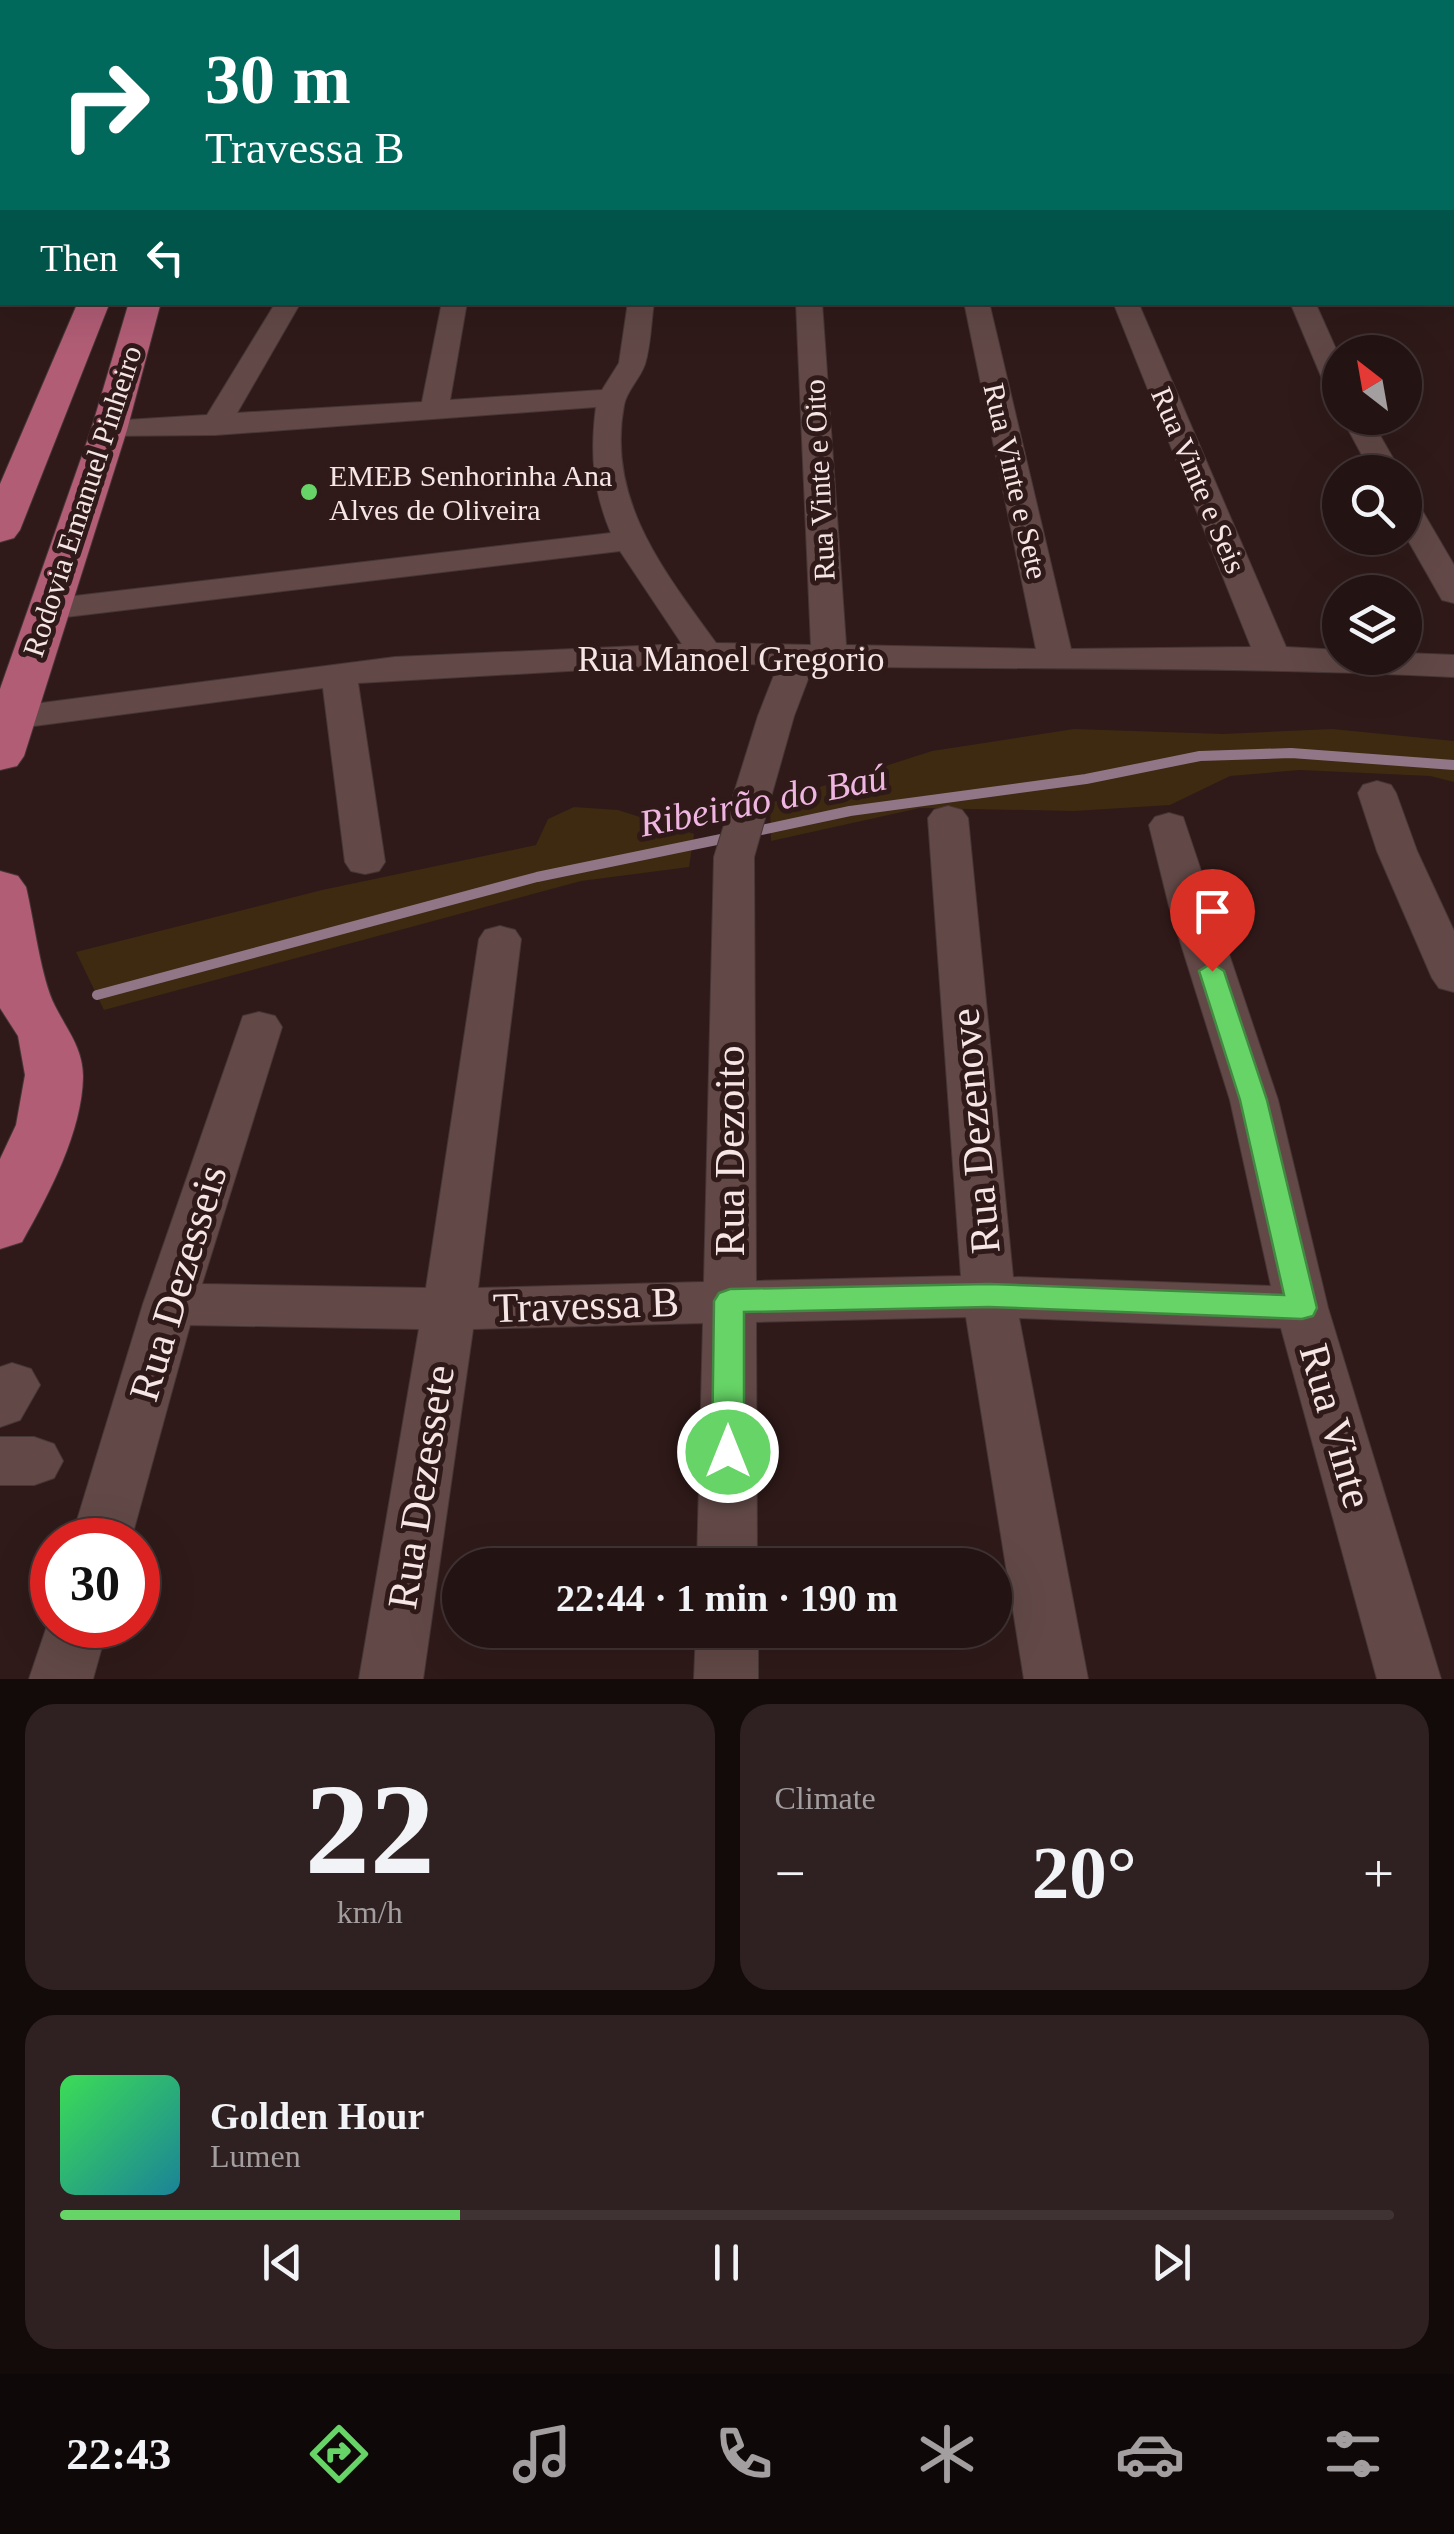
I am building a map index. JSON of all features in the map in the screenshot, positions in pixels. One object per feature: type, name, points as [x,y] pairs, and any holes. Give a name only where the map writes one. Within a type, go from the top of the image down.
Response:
[{"type":"main road","name":"Rodovia Emanuel Pinheiro","points":[[0,530],[93,305]]},
{"type":"main road","name":"Rodovia Emanuel Pinheiro","points":[[0,756],[109,430],[144,305]]},
{"type":"main road","points":[[0,887],[13,1004],[46,1035],[54,1075],[46,1125],[0,1225]]},
{"type":"street","points":[[214,426],[287,305]]},
{"type":"street","points":[[434,410],[454,305]]},
{"type":"street","points":[[640,305],[630,369],[610,398],[604,450],[609,486],[627,541],[706,653]]},
{"type":"street","name":"Rua Vinte e Oito","points":[[809,305],[814,657]]},
{"type":"street","name":"Rua Vinte e Sete","points":[[977,305],[1056,660]]},
{"type":"street","name":"Rua Vinte e Seis","points":[[1127,305],[1273,657]]},
{"type":"street","points":[[1303,305],[1322,347]]},
{"type":"street","points":[[109,430],[610,398]]},
{"type":"street","points":[[1422,537],[1454,594]]},
{"type":"street","points":[[49,609],[627,541]]},
{"type":"street","name":"Rua Manoel Gregorio","points":[[11,718],[394,668],[706,653],[1056,660],[1273,657],[1454,666]]},
{"type":"street","name":"Rua Dezoito","points":[[727,1548],[740,838],[776,716],[814,657]]},
{"type":"street","points":[[339,676],[365,862]]},
{"type":"street","points":[[1377,792],[1396,851],[1454,978]]},
{"type":"street","name":"Rua Dezenove","points":[[948,818],[989,1296],[1056,1679]]},
{"type":"street","name":"Rua Vinte","points":[[1168,825],[1254,1100],[1302,1308],[1409,1679]]},
{"type":"street","name":"Rua Dezessete","points":[[391,1679],[450,1309],[500,939]]},
{"type":"street","name":"Rua Dezesseis","points":[[107,1518],[169,1304],[258,1027]]},
{"type":"street","name":"Travessa B","points":[[169,1304],[450,1309],[989,1296],[1302,1308]]},
{"type":"street","points":[[61,1679],[70,1648]]},
{"type":"street","points":[[726,1648],[726,1679]]},
{"type":"shaded area","points":[[1074,729],[1223,734],[1332,729],[1454,741],[1454,782],[1430,776],[1300,770],[1230,776],[1170,805],[1074,811],[920,808],[771,841],[770,803],[932,751]]},
{"type":"shaded area","points":[[574,807],[618,810],[694,834],[689,867],[581,881],[104,1010],[76,952],[322,890],[536,845],[548,819]]},
{"type":"waterway","name":"Ribeirão do Baú","points":[[752,832],[850,811],[1086,779],[1200,756],[1291,753],[1454,765]]},
{"type":"waterway","name":"Ribeirão do Baú","points":[[97,995],[537,877],[731,837]]},
{"type":"place","name":"EMEB Senhorinha Ana Alves de Oliveira","points":[[309,492]]},
{"type":"route","points":[[728,1452],[730,1301],[989,1296],[1302,1308],[1254,1100],[1212,971]]}]
